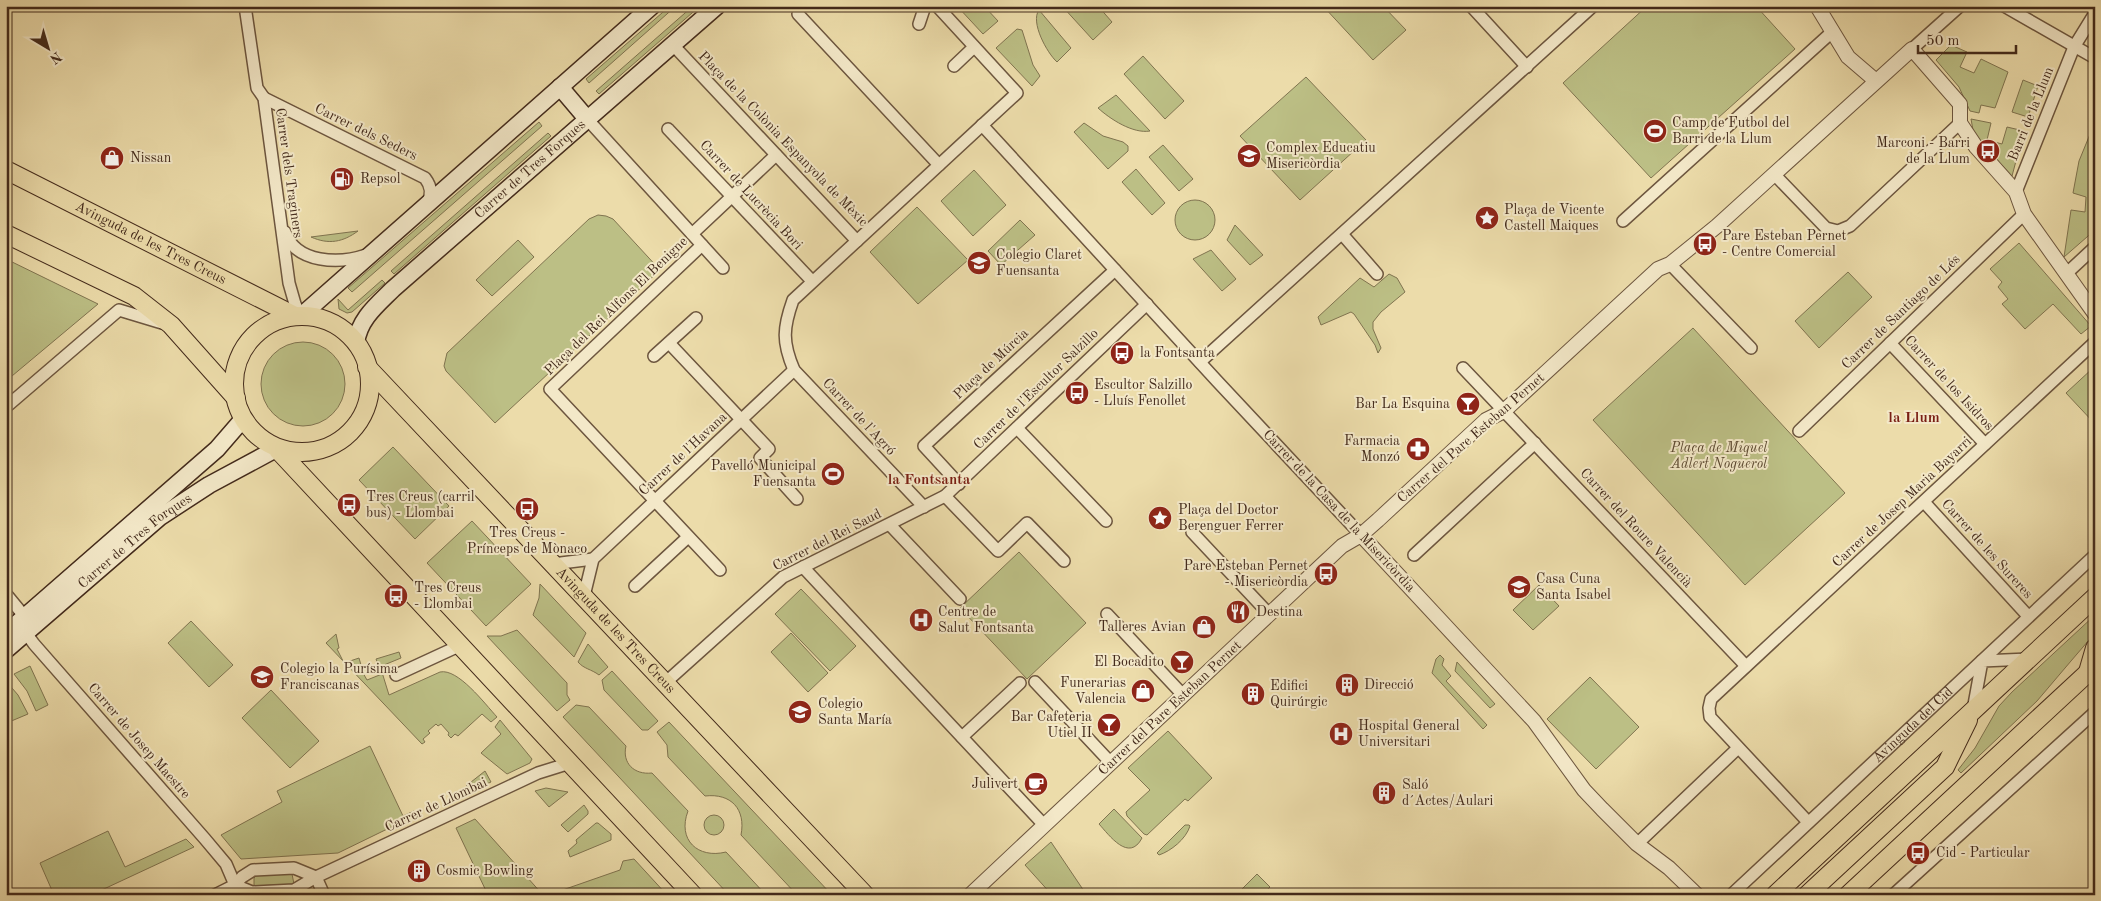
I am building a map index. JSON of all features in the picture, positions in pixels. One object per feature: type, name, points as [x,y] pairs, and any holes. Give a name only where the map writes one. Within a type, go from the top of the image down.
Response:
[{"type":"main road","points":[[652,6],[383,245],[299,315],[268,326],[248,346],[242,356],[235,377],[236,398],[243,419],[256,434],[277,449],[692,895]]},
{"type":"main road","name":"Carrer de Tres Forques","points":[[356,343],[357,331],[365,318],[393,289],[717,6]]},
{"type":"main road","points":[[560,87],[588,120]]},
{"type":"main road","name":"Avinguda de les Tres Creus","points":[[6,170],[299,315]]},
{"type":"main road","points":[[6,234],[134,296],[171,325],[236,398]]},
{"type":"main road","points":[[277,449],[306,452],[321,450],[338,442],[353,428],[365,407],[368,394],[367,367],[356,343],[338,326],[329,321],[299,315]]},
{"type":"main road","name":"Avinguda de les Tres Creus","points":[[367,367],[865,895]]},
{"type":"main road","name":"Carrer de Tres Forques","points":[[6,650],[25,625],[217,449],[243,419]]},
{"type":"main road","name":"Carrer de Tres Forques","points":[[6,633],[25,625],[160,517],[202,489],[277,449]]},
{"type":"main road","points":[[1775,895],[2095,597]]},
{"type":"main road","points":[[1852,893],[2092,669],[2095,648]]},
{"type":"main road","points":[[1807,895],[1945,766],[1973,710]]},
{"type":"street","name":"Carrer dels Traginers","points":[[245,6],[257,88],[264,98],[289,283],[299,315]]},
{"type":"street","points":[[919,24],[924,6]]},
{"type":"street","name":"Plaça de la Colònia Espanyola de Mèxic","points":[[673,45],[857,241],[1018,94],[937,6]]},
{"type":"street","points":[[1471,6],[1527,67]]},
{"type":"street","points":[[1200,362],[1593,6]]},
{"type":"street","points":[[1817,6],[1848,58],[1876,81]]},
{"type":"street","points":[[1960,6],[1912,49],[1960,104],[1960,123],[1976,147],[2016,192],[2024,214],[2095,314]]},
{"type":"street","points":[[2004,6],[2095,58]]},
{"type":"street","name":"Barri de la Llum","points":[[2016,192],[2074,47],[2095,13]]},
{"type":"street","points":[[798,14],[939,165]]},
{"type":"street","points":[[1623,221],[1832,32]]},
{"type":"street","points":[[954,66],[974,47]]},
{"type":"street","name":"Carrer del Pare Esteban Pernet","points":[[970,895],[1342,546],[1361,535],[1486,420],[1504,411],[1658,269],[1670,264],[1716,226],[1912,49]]},
{"type":"street","name":"Carrer dels Seders","points":[[264,98],[426,178],[431,186],[431,194],[424,208]]},
{"type":"street","points":[[588,120],[722,268]]},
{"type":"street","points":[[1774,174],[1826,228],[1838,231],[1850,226],[1960,123]]},
{"type":"street","name":"Carrer de la Casa de la Misericòrdia","points":[[982,126],[1534,721],[1584,790],[1637,844],[1669,868],[1697,895]]},
{"type":"street","name":"Carrer de Lucrècia Bori","points":[[668,129],[812,282]]},
{"type":"street","points":[[692,234],[776,155]]},
{"type":"street","name":"Carrer de Santiago de Lés","points":[[1799,431],[2024,214]]},
{"type":"street","points":[[280,218],[286,236],[302,252],[312,258],[339,261],[354,259],[369,254],[383,245]]},
{"type":"street","points":[[1342,234],[1377,274]]},
{"type":"street","points":[[794,370],[786,350],[788,316],[793,300],[857,241]]},
{"type":"street","name":"Plaça del Rei Alfons El Benigne","points":[[655,501],[550,389],[702,245]]},
{"type":"street","points":[[2067,273],[2095,247]]},
{"type":"street","points":[[1670,264],[1751,348]]},
{"type":"street","name":"Plaça de Múrcia","points":[[958,484],[924,446],[1115,270]]},
{"type":"street","name":"Carrer de l'Escultor Salzillo","points":[[945,496],[1147,304]]},
{"type":"street","points":[[6,407],[119,310],[171,325]]},
{"type":"street","points":[[654,356],[696,318]]},
{"type":"street","name":"Carrer de Josep Maria Bayarri","points":[[1808,822],[1710,717],[1709,708],[1712,699],[1728,682],[2095,342]]},
{"type":"street","points":[[669,343],[769,449],[760,458],[798,499]]},
{"type":"street","name":"Carrer de los Isidros","points":[[1890,343],[1985,444]]},
{"type":"street","name":"Carrer del Roure Valencià","points":[[1464,368],[1746,666]]},
{"type":"street","name":"Carrer de l'Havana","points":[[593,559],[794,370]]},
{"type":"street","name":"Carrer de l'Agró","points":[[794,370],[924,507]]},
{"type":"street","points":[[1017,428],[1106,521]]},
{"type":"street","points":[[1414,556],[1535,443]]},
{"type":"street","points":[[945,496],[998,552],[1028,523],[1064,561]]},
{"type":"street","name":"Carrer del Rei Saud","points":[[666,684],[783,577],[945,496]]},
{"type":"street","points":[[655,501],[720,570]]},
{"type":"street","name":"Carrer de les Sureres","points":[[1924,502],[2028,616]]},
{"type":"street","points":[[890,525],[960,599]]},
{"type":"street","points":[[1192,532],[1269,614]]},
{"type":"street","points":[[635,586],[688,536]]},
{"type":"street","name":"Avinguda del Cid","points":[[1731,895],[2095,555]]},
{"type":"street","points":[[553,564],[593,559],[584,596]]},
{"type":"street","points":[[803,567],[1044,825]]},
{"type":"street","name":"Carrer de Josep Maestre","points":[[6,594],[52,665],[226,864],[235,885]]},
{"type":"street","points":[[1107,614],[1183,695]]},
{"type":"street","points":[[396,675],[461,645]]},
{"type":"street","points":[[1973,710],[1982,661],[2028,659]]},
{"type":"street","points":[[1035,682],[1111,762]]},
{"type":"street","points":[[962,737],[1020,683]]},
{"type":"street","points":[[1893,895],[2095,712]]},
{"type":"street","points":[[1637,844],[1738,748]]},
{"type":"street","name":"Carrer de Llombai","points":[[235,885],[252,892],[294,890],[538,773],[570,763]]},
{"type":"street","points":[[215,895],[235,885],[253,870],[294,868],[316,878],[324,895]]},
{"type":"green space","points":[[670,6],[676,6],[589,83],[586,79]]},
{"type":"green space","points":[[693,6],[700,6],[599,94],[596,91]]},
{"type":"green space","points":[[957,6],[984,6],[998,21],[983,34]]},
{"type":"green space","points":[[1062,6],[1098,6],[1112,22],[1093,40]]},
{"type":"green space","points":[[1323,6],[1383,6],[1406,30],[1373,60]]},
{"type":"green space","name":"Camp de Futbol del Barri de la Llum","points":[[1647,6],[1756,6],[1795,49],[1651,178],[1563,83]]},
{"type":"green space","points":[[1039,10],[1071,48],[1057,62],[1049,52],[1038,29],[1037,15]]},
{"type":"green space","points":[[1017,29],[1022,30],[1033,65],[1040,76],[1032,86],[996,48]]},
{"type":"green space","points":[[1951,45],[1967,52],[1960,67],[1974,73],[1981,59],[2008,72],[1995,108],[1981,105],[1979,113],[1970,111],[1959,87],[1936,60]]},
{"type":"green space","points":[[1143,56],[1184,101],[1165,119],[1124,74]]},
{"type":"green space","points":[[1306,77],[1366,140],[1300,200],[1240,136]]},
{"type":"green space","points":[[2023,80],[2038,86],[2028,117],[2012,112]]},
{"type":"green space","points":[[1116,95],[1150,131],[1129,128],[1115,121],[1098,108]]},
{"type":"green space","points":[[1971,119],[1991,123],[1987,140],[2002,144],[2007,127],[2024,131],[2012,176],[1976,137]]},
{"type":"green space","points":[[539,122],[542,126],[352,292],[348,288]]},
{"type":"green space","points":[[2095,122],[2095,230],[2064,257],[2071,210],[2085,212],[2086,197],[2073,193],[2079,161]]},
{"type":"green space","points":[[1084,123],[1103,136],[1123,142],[1128,146],[1128,151],[1108,169],[1074,132]]},
{"type":"green space","points":[[548,133],[551,136],[394,274],[391,271]]},
{"type":"green space","points":[[1163,145],[1193,179],[1179,191],[1149,157]]},
{"type":"green space","points":[[1136,169],[1165,203],[1152,215],[1122,182]]},
{"type":"green space","points":[[974,170],[1006,205],[973,236],[941,201]]},
{"type":"green space","points":[[1195,200],[1206,203],[1212,209],[1215,220],[1212,231],[1206,237],[1195,240],[1184,237],[1178,231],[1175,220],[1178,209],[1184,203]]},
{"type":"green space","points":[[917,207],[968,260],[918,304],[870,252]]},
{"type":"green space","points":[[598,215],[613,219],[660,270],[495,423],[446,371],[444,366],[447,353],[589,219]]},
{"type":"green space","points":[[1020,220],[1035,235],[1001,265],[988,251]]},
{"type":"green space","points":[[1235,225],[1263,255],[1250,265],[1227,240]]},
{"type":"green space","points":[[358,231],[347,238],[330,242],[311,237]]},
{"type":"green space","points":[[518,240],[534,257],[492,296],[476,280]]},
{"type":"green space","points":[[2019,243],[2091,326],[2081,334],[2053,304],[2025,329],[2002,304],[2008,299],[1998,287],[2002,282],[1990,269]]},
{"type":"green space","points":[[1211,250],[1236,279],[1222,291],[1193,259]]},
{"type":"green space","points":[[6,259],[98,304],[6,381]]},
{"type":"green space","points":[[1848,272],[1872,297],[1819,348],[1795,321]]},
{"type":"green space","points":[[1389,274],[1397,278],[1405,292],[1381,312],[1373,322],[1373,329],[1381,348],[1378,353],[1375,345],[1351,312],[1321,325],[1318,317],[1360,278],[1374,287]]},
{"type":"green space","points":[[382,280],[385,283],[352,312],[347,313],[339,309],[338,299],[348,310]]},
{"type":"green space","name":"Plaça de Miquel Adlert Noguerol","points":[[1693,328],[1845,493],[1745,585],[1593,420]]},
{"type":"green space","points":[[303,342],[319,345],[333,354],[342,368],[345,384],[342,400],[333,414],[319,423],[303,426],[287,423],[273,414],[264,400],[261,384],[264,368],[273,354],[287,345]]},
{"type":"green space","points":[[2095,368],[2095,424],[2066,393]]},
{"type":"green space","points":[[393,447],[449,506],[415,539],[359,480]]},
{"type":"green space","points":[[472,521],[531,584],[486,626],[427,563]]},
{"type":"green space","points":[[1019,552],[1086,623],[1027,679],[960,608]]},
{"type":"green space","points":[[540,584],[586,633],[574,657],[533,615],[539,598]]},
{"type":"green space","points":[[1539,585],[1559,606],[1533,630],[1513,610]]},
{"type":"green space","points":[[801,589],[856,646],[830,671],[775,614]]},
{"type":"green space","points":[[2095,615],[2095,633],[2037,701],[1961,773],[1958,770],[1975,748],[1999,706]]},
{"type":"green space","points":[[191,621],[233,665],[209,687],[168,643]]},
{"type":"green space","points":[[517,630],[567,683],[567,695],[570,700],[557,711],[487,636],[501,636]]},
{"type":"green space","points":[[791,633],[828,673],[808,692],[771,652]]},
{"type":"green space","points":[[336,634],[339,648],[337,649],[343,661],[326,643]]},
{"type":"green space","points":[[588,644],[608,667],[599,675],[578,662]]},
{"type":"green space","points":[[399,652],[401,658],[384,665],[381,669],[389,695],[440,672],[447,672],[471,688],[497,717],[491,722],[482,714],[458,736],[455,734],[451,738],[441,724],[438,726],[436,724],[428,731],[430,733],[423,739],[425,742],[422,744],[345,663],[359,658],[361,665],[359,666],[367,680],[382,674],[376,659]]},
{"type":"green space","points":[[1440,655],[1444,659],[1442,665],[1451,676],[1446,681],[1487,725],[1483,729],[1432,673],[1436,659]]},
{"type":"green space","points":[[1457,662],[1495,704],[1490,708],[1455,671]]},
{"type":"green space","points":[[30,666],[48,705],[36,711],[27,691],[14,674]]},
{"type":"green space","points":[[612,671],[658,721],[648,730],[642,730],[604,690],[602,680]]},
{"type":"green space","points":[[1590,677],[1639,727],[1596,769],[1547,719]]},
{"type":"green space","points":[[6,681],[18,695],[28,714],[9,722],[6,717]]},
{"type":"green space","points":[[271,690],[319,741],[290,768],[242,718]]},
{"type":"green space","points":[[576,705],[589,707],[626,746],[626,758],[631,767],[640,772],[652,773],[688,811],[685,831],[692,845],[707,853],[726,852],[766,895],[729,895],[563,717]]},
{"type":"green space","points":[[500,720],[532,759],[530,763],[507,774],[481,753],[501,734],[495,727]]},
{"type":"green space","points":[[669,722],[832,895],[797,895],[741,835],[741,818],[739,810],[735,805],[722,797],[705,796],[668,757],[667,745],[657,732]]},
{"type":"green space","points":[[1168,731],[1212,778],[1188,801],[1185,799],[1147,835],[1127,816],[1126,812],[1150,790],[1128,768]]},
{"type":"green space","points":[[370,746],[403,816],[414,811],[416,815],[338,853],[241,859],[221,835],[282,802],[277,791]]},
{"type":"green space","points":[[485,771],[491,782],[471,791],[466,786]]},
{"type":"green space","points":[[546,788],[568,792],[549,807],[535,791]]},
{"type":"green space","points":[[584,805],[588,814],[568,832],[561,825]]},
{"type":"green space","points":[[1114,809],[1142,838],[1137,845],[1131,848],[1119,844],[1099,824]]},
{"type":"green space","points":[[714,815],[721,818],[724,825],[721,832],[714,835],[707,832],[704,825],[707,818]]},
{"type":"green space","points":[[475,819],[543,895],[488,895],[456,828]]},
{"type":"green space","points":[[596,823],[611,834],[611,840],[570,857],[568,851],[577,843],[576,840]]},
{"type":"green space","points":[[1185,825],[1190,826],[1182,840],[1168,851],[1159,855],[1157,853]]},
{"type":"green space","points":[[108,831],[125,867],[186,839],[194,847],[91,895],[54,895],[40,863]]},
{"type":"green space","points":[[1051,842],[1084,891],[1080,895],[1052,895],[1025,865]]},
{"type":"green space","points":[[634,859],[667,895],[555,895],[554,893],[620,870],[623,861]]},
{"type":"green space","points":[[292,874],[294,884],[254,886],[254,878],[257,875]]},
{"type":"green space","points":[[1257,874],[1270,887],[1262,895],[1239,895],[1238,893]]},
{"type":"place","name":"Camp de Futbol del Barri de la Llum","points":[[1655,131]]},
{"type":"place","name":"Marconi - Barri de la Llum","points":[[1988,151]]},
{"type":"place","name":"Complex Educatiu Misericòrdia","points":[[1249,156]]},
{"type":"place","name":"Nissan","points":[[112,158]]},
{"type":"place","name":"Repsol","points":[[342,179]]},
{"type":"place","name":"Plaça de Vicente Castell Maiques","points":[[1487,218]]},
{"type":"place","name":"Pare Esteban Pernet - Centre Comercial","points":[[1705,244]]},
{"type":"place","name":"Colegio Claret Fuensanta","points":[[979,263]]},
{"type":"place","name":"la Fontsanta","points":[[1122,353]]},
{"type":"place","name":"Escultor Salzillo - Lluís Fenollet","points":[[1077,393]]},
{"type":"place","name":"Bar La Esquina","points":[[1468,404]]},
{"type":"place","name":"Farmacia Monzó","points":[[1418,449]]},
{"type":"place","name":"Pavelló Municipal Fuensanta","points":[[833,474]]},
{"type":"place","name":"Tres Creus (carril bus) - Llombai","points":[[349,505]]},
{"type":"place","name":"Tres Creus - Prínceps de Mònaco","points":[[527,509]]},
{"type":"place","name":"Plaça del Doctor Berenguer Ferrer","points":[[1160,518]]},
{"type":"place","name":"Pare Esteban Pernet - Misericòrdia","points":[[1326,574]]},
{"type":"place","name":"Casa Cuna Santa Isabel","points":[[1519,587]]},
{"type":"place","name":"Tres Creus - Llombai","points":[[396,596]]},
{"type":"place","name":"Destina","points":[[1238,612]]},
{"type":"place","name":"Centre de Salut Fontsanta","points":[[921,620]]},
{"type":"place","name":"Talleres Avian","points":[[1204,627]]},
{"type":"place","name":"El Bocadito","points":[[1182,662]]},
{"type":"place","name":"Colegio la Purísima Franciscanas","points":[[262,677]]},
{"type":"place","name":"Direcció","points":[[1347,685]]},
{"type":"place","name":"Funerarias Valencia","points":[[1143,691]]},
{"type":"place","name":"Edifici Quirúrgic","points":[[1253,694]]},
{"type":"place","name":"Colegio Santa María","points":[[800,712]]},
{"type":"place","name":"Bar Cafeteria Utiel II","points":[[1109,725]]},
{"type":"place","name":"Hospital General Universitari","points":[[1341,734]]},
{"type":"place","name":"Julivert","points":[[1036,784]]},
{"type":"place","name":"Saló d´Actes/Aulari","points":[[1384,793]]},
{"type":"place","name":"Cid - Particular","points":[[1918,853]]},
{"type":"place","name":"Cosmic Bowling","points":[[419,871]]},
{"type":"district","name":"la Llum","points":[[1914,418]]},
{"type":"district","name":"la Fontsanta","points":[[929,480]]}]
